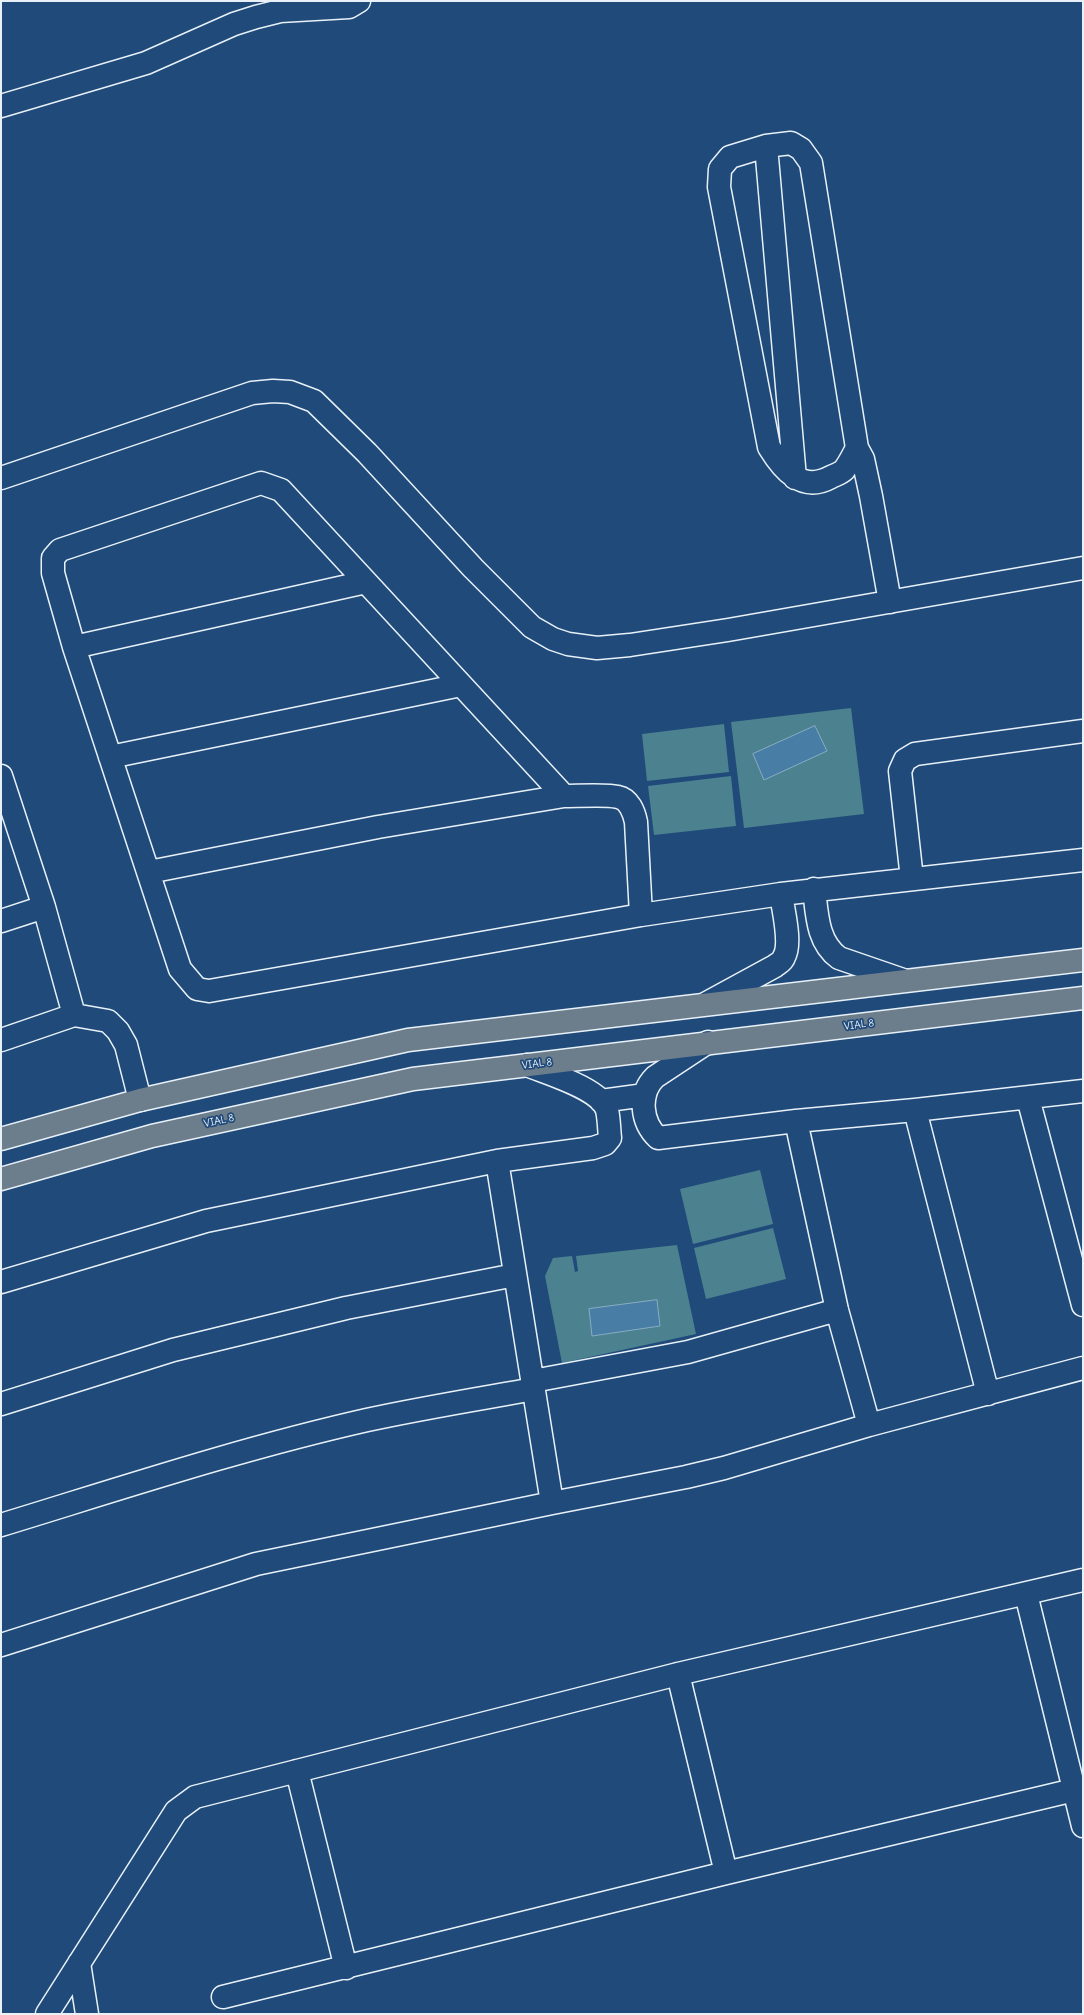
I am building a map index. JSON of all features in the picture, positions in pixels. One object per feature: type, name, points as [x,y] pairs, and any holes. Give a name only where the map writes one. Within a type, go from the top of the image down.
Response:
[{"type":"main road","points":[[1,1139],[140,1100],[408,1040],[707,1003],[1083,960]]},
{"type":"main road","name":"VIAL 8","points":[[1,1179],[152,1136],[412,1079],[708,1042],[1083,998]]},
{"type":"street","points":[[1,106],[146,64],[234,24],[256,16],[280,11],[349,7],[359,1]]},
{"type":"street","points":[[857,448],[844,470],[824,481],[807,483],[795,478],[777,460],[769,447],[720,187],[720,169],[730,157],[766,146],[791,143],[801,149],[811,163],[857,448],[863,459],[871,496],[890,602]]},
{"type":"street","points":[[766,146],[795,478]]},
{"type":"street","points":[[1,478],[252,393],[273,391],[290,392],[314,401],[367,453],[473,568],[532,627],[553,639],[568,644],[597,648],[630,645],[728,630],[1083,568]]},
{"type":"street","points":[[564,796],[281,490],[261,483],[60,550],[53,558],[53,573],[74,647],[180,969],[197,989],[209,991],[641,915],[814,889],[1083,860]]},
{"type":"street","points":[[74,647],[366,582]]},
{"type":"street","points":[[110,757],[461,685]]},
{"type":"street","points":[[912,879],[900,771],[904,760],[915,754],[1083,731]]},
{"type":"street","points":[[1,776],[5,800],[44,907],[74,1015]]},
{"type":"street","points":[[149,872],[378,827],[564,796],[619,797],[628,803],[634,812],[636,822],[641,915]]},
{"type":"street","points":[[814,889],[822,938],[830,951],[838,958],[903,980]]},
{"type":"street","points":[[707,1003],[775,966],[784,959],[787,944],[781,894]]},
{"type":"street","points":[[1,921],[44,907]]},
{"type":"street","points":[[787,944],[822,938]]},
{"type":"street","points":[[1,1040],[74,1015],[108,1021],[118,1031],[126,1045],[140,1100]]},
{"type":"street","points":[[708,1042],[655,1077],[648,1084],[643,1104],[650,1131],[658,1138],[796,1121],[915,1110],[1083,1091]]},
{"type":"street","points":[[1,1282],[206,1221],[497,1161],[594,1148],[605,1144],[610,1138],[607,1110],[601,1101],[580,1086],[526,1065]]},
{"type":"street","points":[[601,1101],[645,1095]]},
{"type":"street","points":[[1028,1098],[1083,1305]]},
{"type":"street","points":[[915,1110],[988,1394]]},
{"type":"street","points":[[796,1121],[837,1310],[869,1425]]},
{"type":"street","points":[[497,1161],[552,1502]]},
{"type":"street","points":[[1,1404],[172,1350],[346,1308],[515,1275]]},
{"type":"street","points":[[1,1525],[214,1460],[274,1444],[368,1420],[682,1354],[837,1310]]},
{"type":"street","points":[[1,1645],[256,1564],[552,1502],[686,1477],[724,1468],[869,1425],[1083,1368]]},
{"type":"street","points":[[47,2014],[176,1812],[184,1804],[195,1797],[678,1674],[1083,1580]]},
{"type":"street","points":[[1026,1594],[1083,1826]]},
{"type":"street","points":[[678,1674],[726,1873]]},
{"type":"street","points":[[297,1771],[346,1968]]},
{"type":"street","points":[[223,1997],[346,1968],[726,1873],[1074,1790]]},
{"type":"street","points":[[79,1963],[87,2014]]},
{"type":"green space","points":[[851,708],[864,814],[744,828],[731,722]]},
{"type":"green space","points":[[724,724],[729,772],[647,781],[642,734]]},
{"type":"green space","points":[[731,776],[736,826],[654,835],[648,786]]},
{"type":"green space","points":[[760,1170],[773,1224],[693,1244],[680,1189]]},
{"type":"green space","points":[[773,1228],[786,1279],[706,1299],[694,1248]]},
{"type":"green space","points":[[677,1245],[696,1334],[562,1363],[545,1276],[553,1258],[572,1256],[575,1272],[578,1271],[576,1256]]},
{"type":"water","points":[[815,726],[827,751],[764,780],[753,754]]},
{"type":"water","points":[[657,1300],[660,1326],[592,1336],[589,1309]]}]
